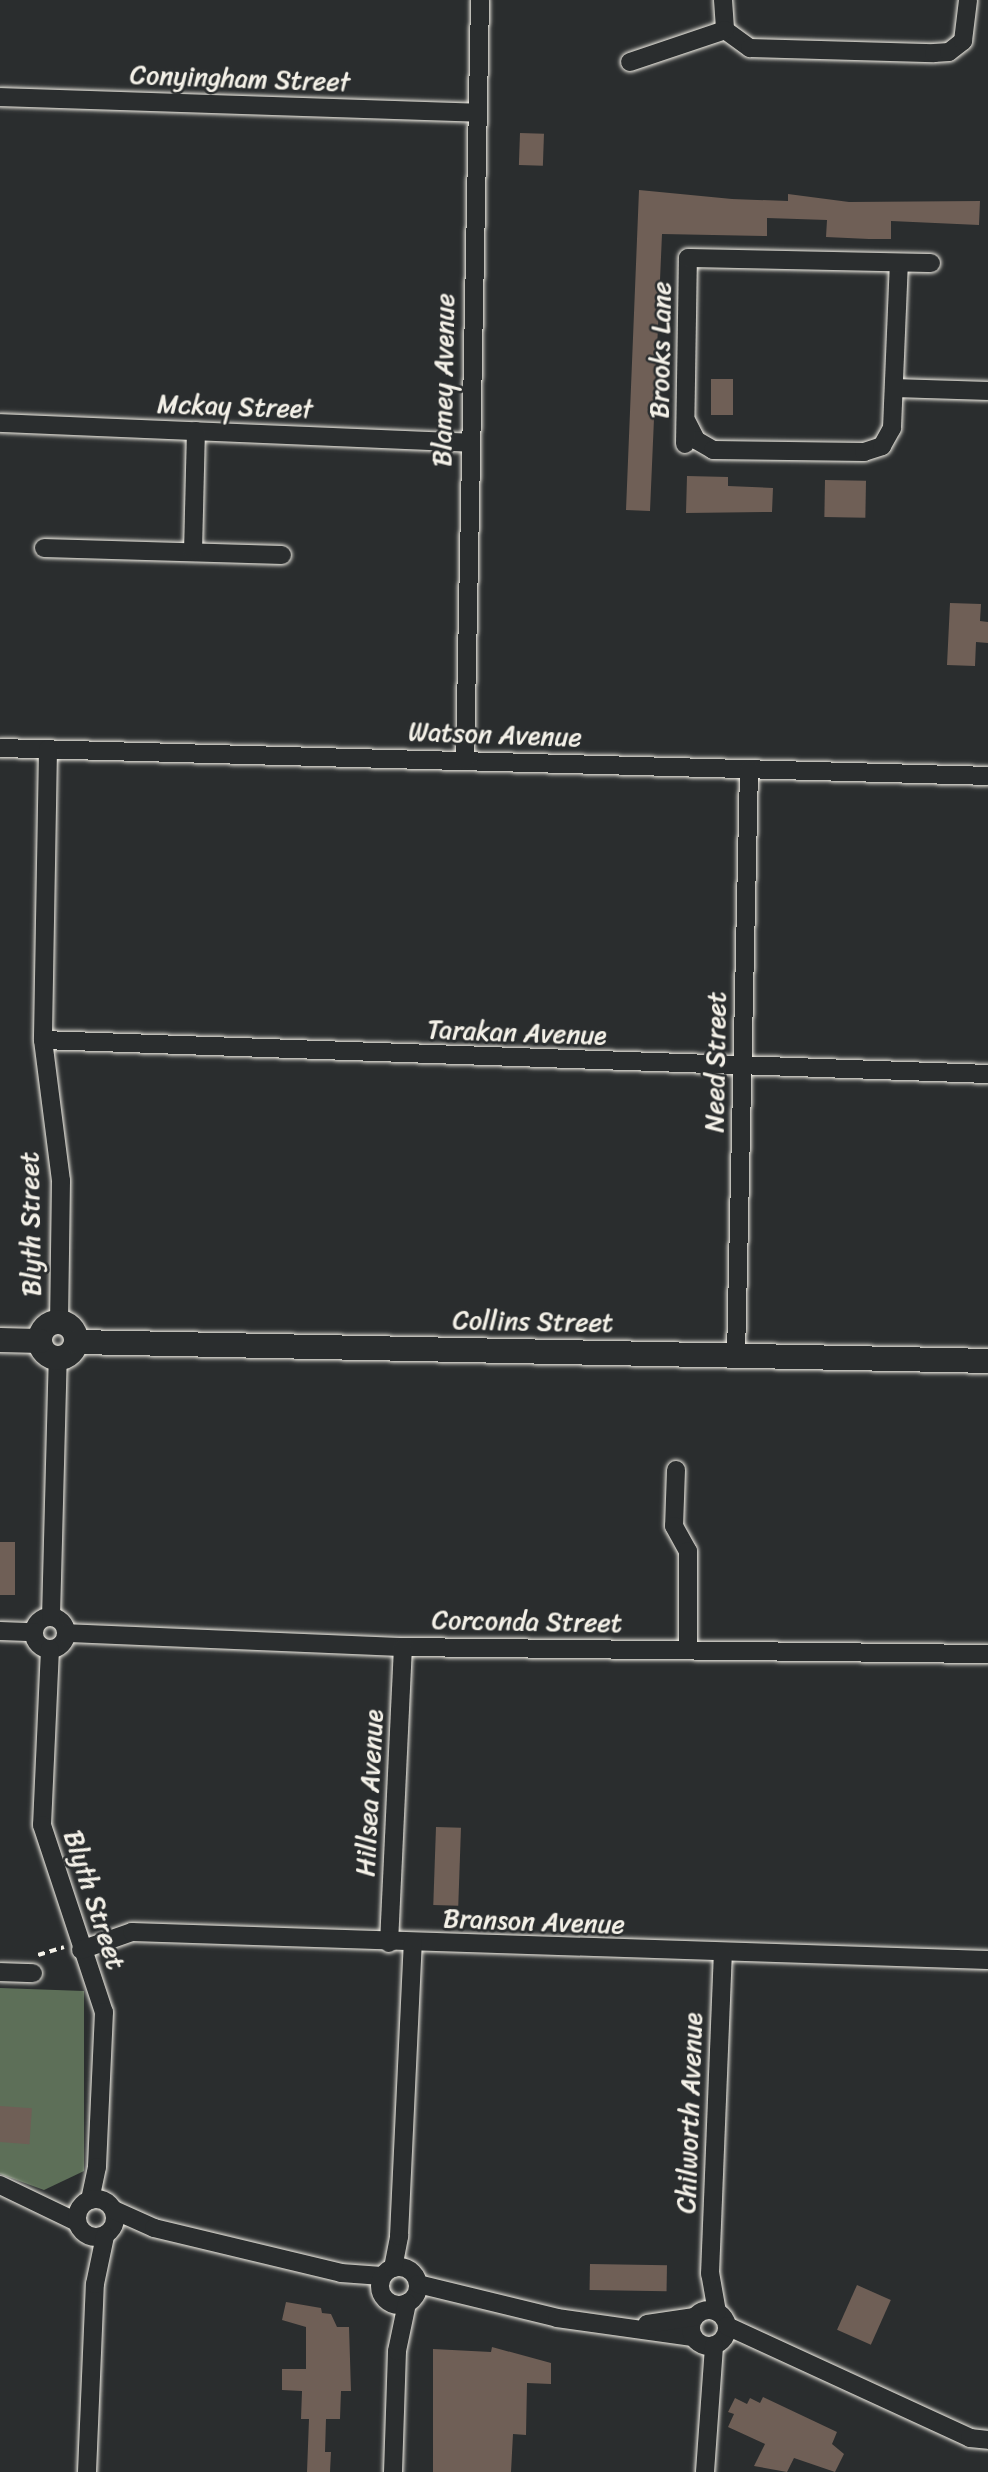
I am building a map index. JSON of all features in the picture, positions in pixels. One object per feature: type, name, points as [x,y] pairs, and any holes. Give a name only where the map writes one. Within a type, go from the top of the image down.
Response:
[{"type":"street","name":"Blamey Avenue","points":[[465,761],[468,443],[480,0]]},
{"type":"street","points":[[723,0],[725,30]]},
{"type":"street","points":[[725,30],[750,48],[949,51],[964,41],[968,0]]},
{"type":"street","points":[[629,62],[725,30]]},
{"type":"street","name":"Conyingham Street","points":[[0,97],[477,114]]},
{"type":"street","name":"Brooks Lane","points":[[685,444],[688,258],[899,263]]},
{"type":"street","points":[[686,420],[696,440],[713,450],[864,453],[882,446],[892,428],[899,263],[932,263]]},
{"type":"street","points":[[895,388],[988,391]]},
{"type":"street","name":"Mckay Street","points":[[0,423],[468,443]]},
{"type":"street","points":[[193,552],[195,431]]},
{"type":"street","points":[[44,548],[282,555]]},
{"type":"street","name":"Watson Avenue","points":[[0,748],[988,776]]},
{"type":"street","name":"Blyth Street","points":[[48,749],[43,1040],[61,1181],[59,1321]]},
{"type":"street","name":"Need Street","points":[[736,1356],[749,769]]},
{"type":"street","name":"Tarakan Avenue","points":[[43,1040],[743,1069],[988,1074]]},
{"type":"street","points":[[0,1340],[49,1350],[70,1354],[77,1342],[72,1328],[59,1321],[45,1327],[49,1350],[51,1617]]},
{"type":"street","name":"Collins Street","points":[[77,1342],[988,1361]]},
{"type":"street","points":[[676,1470],[674,1526],[688,1551],[688,1650]]},
{"type":"street","points":[[51,1617],[64,1623],[66,1633],[63,1643],[50,1649],[38,1644],[34,1632],[40,1620],[51,1617]]},
{"type":"street","points":[[0,1631],[34,1632]]},
{"type":"street","name":"Corconda Street","points":[[66,1633],[403,1647],[988,1654]]},
{"type":"street","name":"Hillsea Avenue","points":[[389,1943],[403,1647]]},
{"type":"street","name":"Blyth Street","points":[[50,1649],[42,1825],[80,1947],[104,2011],[87,2472]]},
{"type":"street","name":"Branson Avenue","points":[[80,1947],[132,1932],[723,1955],[988,1960]]},
{"type":"street","points":[[393,2472],[397,2351],[389,2281],[399,2236],[413,1943]]},
{"type":"street","name":"Chilworth Avenue","points":[[705,2472],[723,1955]]},
{"type":"street","points":[[0,1972],[28,1973]]},
{"type":"street","points":[[0,2185],[37,2200],[96,2217],[154,2228],[341,2273],[389,2281],[414,2294],[456,2297],[557,2318],[633,2326],[708,2329],[771,2346],[970,2438],[988,2440]]},
{"type":"street","points":[[389,2281],[414,2294]]},
{"type":"street","points":[[397,2351],[414,2294]]},
{"type":"path","points":[[28,1973],[25,1959],[80,1947]]},
{"type":"green space","points":[[0,1988],[84,1991],[84,2171],[44,2190],[0,2174]]},
{"type":"building","points":[[520,133],[544,134],[543,166],[519,165]]},
{"type":"building","points":[[639,190],[732,199],[788,201],[788,194],[849,202],[980,201],[979,225],[891,221],[891,239],[869,239],[826,237],[827,220],[767,218],[767,236],[662,234],[650,511],[626,510]]},
{"type":"building","points":[[711,379],[733,379],[733,415],[711,415]]},
{"type":"building","points":[[687,476],[728,477],[728,486],[773,488],[772,512],[686,513]]},
{"type":"building","points":[[825,480],[866,481],[865,518],[824,517]]},
{"type":"building","points":[[950,603],[981,604],[980,621],[988,622],[988,643],[976,642],[975,666],[947,665]]},
{"type":"building","points":[[0,1542],[15,1542],[15,1595],[0,1595]]},
{"type":"building","points":[[436,1827],[461,1828],[458,1906],[433,1905]]},
{"type":"building","points":[[0,2106],[32,2108],[29,2144],[0,2142]]},
{"type":"building","points":[[590,2264],[667,2265],[667,2291],[590,2290]]},
{"type":"building","points":[[857,2285],[891,2300],[871,2345],[837,2330]]},
{"type":"building","points":[[286,2302],[321,2308],[322,2313],[331,2314],[337,2327],[349,2327],[351,2391],[341,2391],[340,2419],[326,2419],[325,2452],[331,2452],[330,2472],[307,2472],[309,2419],[301,2419],[302,2391],[282,2390],[282,2369],[306,2369],[306,2327],[282,2320]]},
{"type":"building","points":[[492,2347],[551,2363],[551,2384],[527,2383],[526,2435],[513,2434],[511,2472],[433,2472],[433,2349],[491,2352]]},
{"type":"building","points":[[763,2397],[837,2432],[832,2444],[844,2454],[835,2472],[794,2458],[787,2472],[754,2466],[765,2444],[728,2427],[734,2414],[728,2412],[735,2398],[747,2404],[750,2398],[760,2403]]}]
